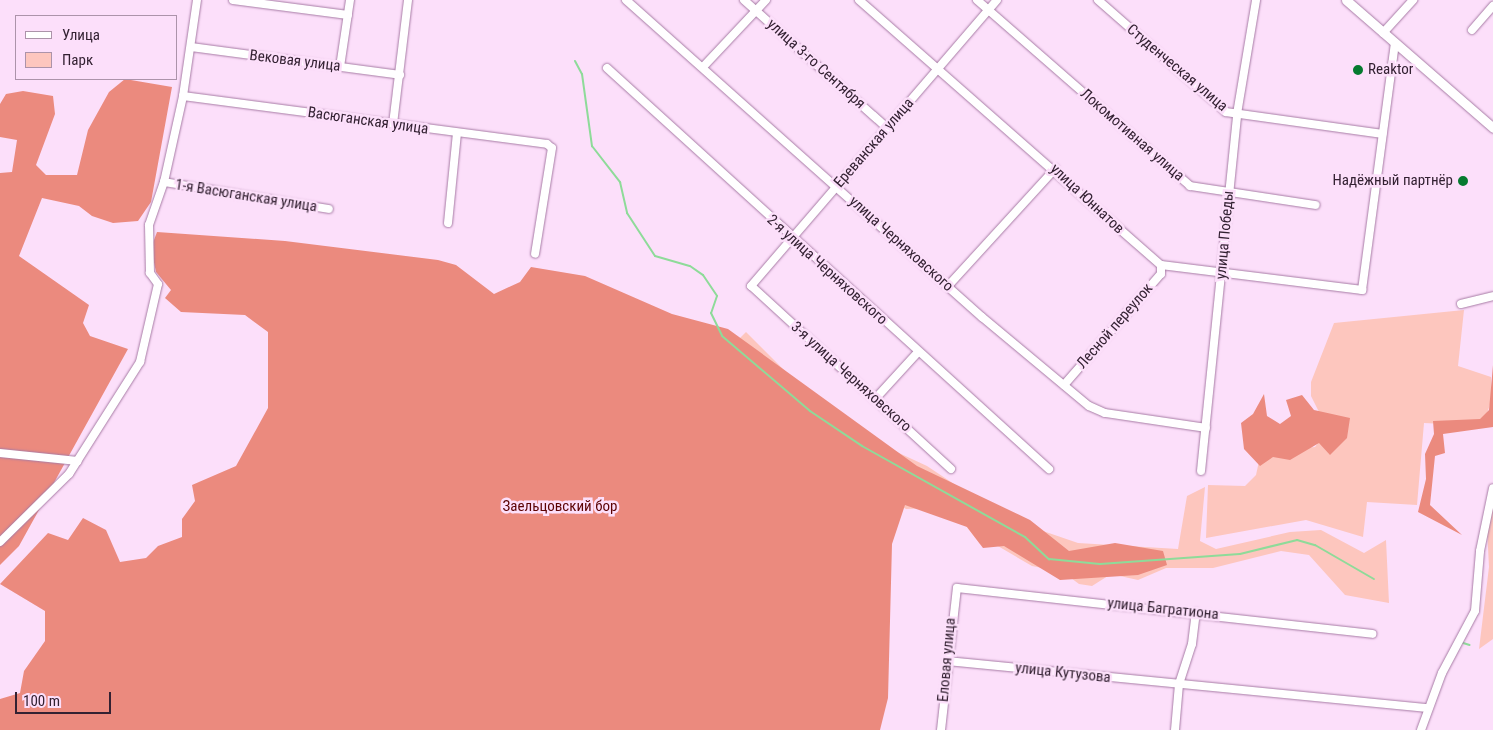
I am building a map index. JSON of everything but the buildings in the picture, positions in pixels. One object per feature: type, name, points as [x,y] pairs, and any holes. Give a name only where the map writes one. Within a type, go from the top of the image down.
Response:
[{"type":"main road","points":[[1346,0],[1493,128]]},
{"type":"street","points":[[0,542],[78,461],[140,362],[158,284],[150,273],[148,225],[164,182],[191,48],[198,0]]},
{"type":"street","points":[[233,0],[348,15]]},
{"type":"street","points":[[340,67],[350,0]]},
{"type":"street","points":[[393,124],[408,0]]},
{"type":"street","name":"улица Черняховского","points":[[626,0],[948,286],[1064,385],[1105,413],[1206,428]]},
{"type":"street","name":"улица 3-го Сентября","points":[[744,0],[886,128]]},
{"type":"street","points":[[703,68],[766,0]]},
{"type":"street","name":"улица Юннатов","points":[[859,0],[1055,169],[1161,265]]},
{"type":"street","name":"Локомотивная улица","points":[[977,0],[1190,186],[1228,194],[1316,205]]},
{"type":"street","name":"Ереванская улица","points":[[750,286],[997,0]]},
{"type":"street","name":"Студенческая улица","points":[[1098,0],[1226,112],[1382,134]]},
{"type":"street","points":[[1247,0],[1255,3]]},
{"type":"street","points":[[1383,33],[1413,0]]},
{"type":"street","name":"улица Победы","points":[[1201,471],[1223,272],[1228,194],[1237,114],[1255,3]]},
{"type":"street","points":[[1472,30],[1493,6]]},
{"type":"street","points":[[1161,265],[1362,290],[1395,44]]},
{"type":"street","name":"Вековая улица","points":[[191,48],[400,75]]},
{"type":"street","name":"2-я улица Черняховского","points":[[607,68],[791,238],[1049,470]]},
{"type":"street","name":"Васюганская улица","points":[[182,96],[457,134],[547,144],[552,148],[535,254]]},
{"type":"street","points":[[448,223],[457,134]]},
{"type":"street","points":[[948,286],[1055,169]]},
{"type":"street","name":"1-я Васюганская улица","points":[[164,182],[329,208]]},
{"type":"street","name":"Лесной переулок","points":[[1064,385],[1161,274],[1161,265]]},
{"type":"street","name":"3-я улица Черняховского","points":[[750,286],[876,398],[951,469]]},
{"type":"street","points":[[1461,304],[1493,296]]},
{"type":"street","points":[[876,398],[918,352]]},
{"type":"street","points":[[0,453],[78,461]]},
{"type":"street","points":[[1421,730],[1428,708],[1458,642],[1475,611],[1480,551],[1493,488]]},
{"type":"street","name":"улица Багратиона","points":[[954,590],[1196,612],[1372,634]]},
{"type":"street","name":"Еловая улица","points":[[941,730],[954,590]]},
{"type":"street","points":[[1175,730],[1179,684],[1192,644],[1196,612]]},
{"type":"street","name":"улица Кутузова","points":[[947,661],[1428,708]]},
{"type":"green space","points":[[124,80],[172,87],[151,202],[138,221],[113,223],[92,216],[79,206],[42,198],[19,256],[89,305],[83,323],[90,336],[128,349],[19,546],[0,565],[0,173],[12,172],[17,140],[0,137],[0,104],[6,94],[23,91],[53,96],[55,114],[36,165],[46,175],[77,175],[88,130],[109,92]]},
{"type":"green space","name":"Заельцовский бор","points":[[157,232],[285,241],[438,260],[456,265],[494,294],[520,282],[531,267],[585,276],[672,314],[728,329],[917,466],[1030,520],[1069,551],[1115,543],[1163,551],[1167,565],[1138,575],[1060,580],[1004,546],[983,548],[967,527],[905,505],[892,544],[888,698],[880,730],[0,730],[0,699],[20,693],[24,671],[45,641],[45,611],[0,584],[48,533],[68,540],[83,518],[106,530],[120,562],[146,558],[158,546],[182,537],[182,519],[195,501],[192,485],[236,466],[268,408],[268,332],[245,315],[181,312],[165,298],[171,290],[156,272],[151,248]]},
{"type":"green space","points":[[1464,310],[1458,366],[1491,377],[1491,401],[1485,420],[1465,425],[1424,423],[1417,505],[1367,502],[1363,537],[1306,520],[1206,538],[1208,485],[1245,486],[1256,475],[1261,452],[1315,447],[1338,417],[1320,414],[1311,396],[1311,382],[1334,323]]},
{"type":"green space","points":[[746,332],[800,386],[873,441],[927,466],[1005,518],[1078,543],[1178,549],[1187,496],[1205,487],[1200,541],[1216,549],[1290,532],[1321,530],[1364,553],[1386,540],[1389,603],[1345,595],[1309,555],[1281,551],[1213,568],[1166,568],[1138,580],[1111,574],[1092,586],[1079,584],[1063,572],[1032,566],[991,542],[980,544],[966,526],[930,508],[906,509],[850,474],[720,358]]},
{"type":"green space","points":[[1493,365],[1493,427],[1443,434],[1445,453],[1435,456],[1430,505],[1462,535],[1418,512],[1426,479],[1425,454],[1434,434],[1433,421],[1480,419],[1489,410]]},
{"type":"green space","points":[[1264,394],[1267,416],[1280,424],[1291,416],[1286,400],[1302,395],[1314,410],[1350,418],[1347,438],[1330,455],[1319,443],[1290,460],[1273,457],[1260,466],[1244,449],[1241,423],[1253,414]]},
{"type":"green space","points":[[1493,502],[1493,639],[1479,649],[1489,567],[1487,528]]},
{"type":"waterway","points":[[575,61],[582,74],[592,146],[620,182],[627,213],[655,256],[690,266],[703,275],[717,296],[711,313],[722,336],[810,411],[862,446],[1025,537],[1049,559],[1100,564],[1240,554],[1297,540],[1315,545],[1374,579]]},
{"type":"waterway","points":[[1460,642],[1470,645]]},
{"type":"place","name":"Reaktor","points":[[1358,70]]},
{"type":"place","name":"Надёжный партнёр","points":[[1463,181]]}]
